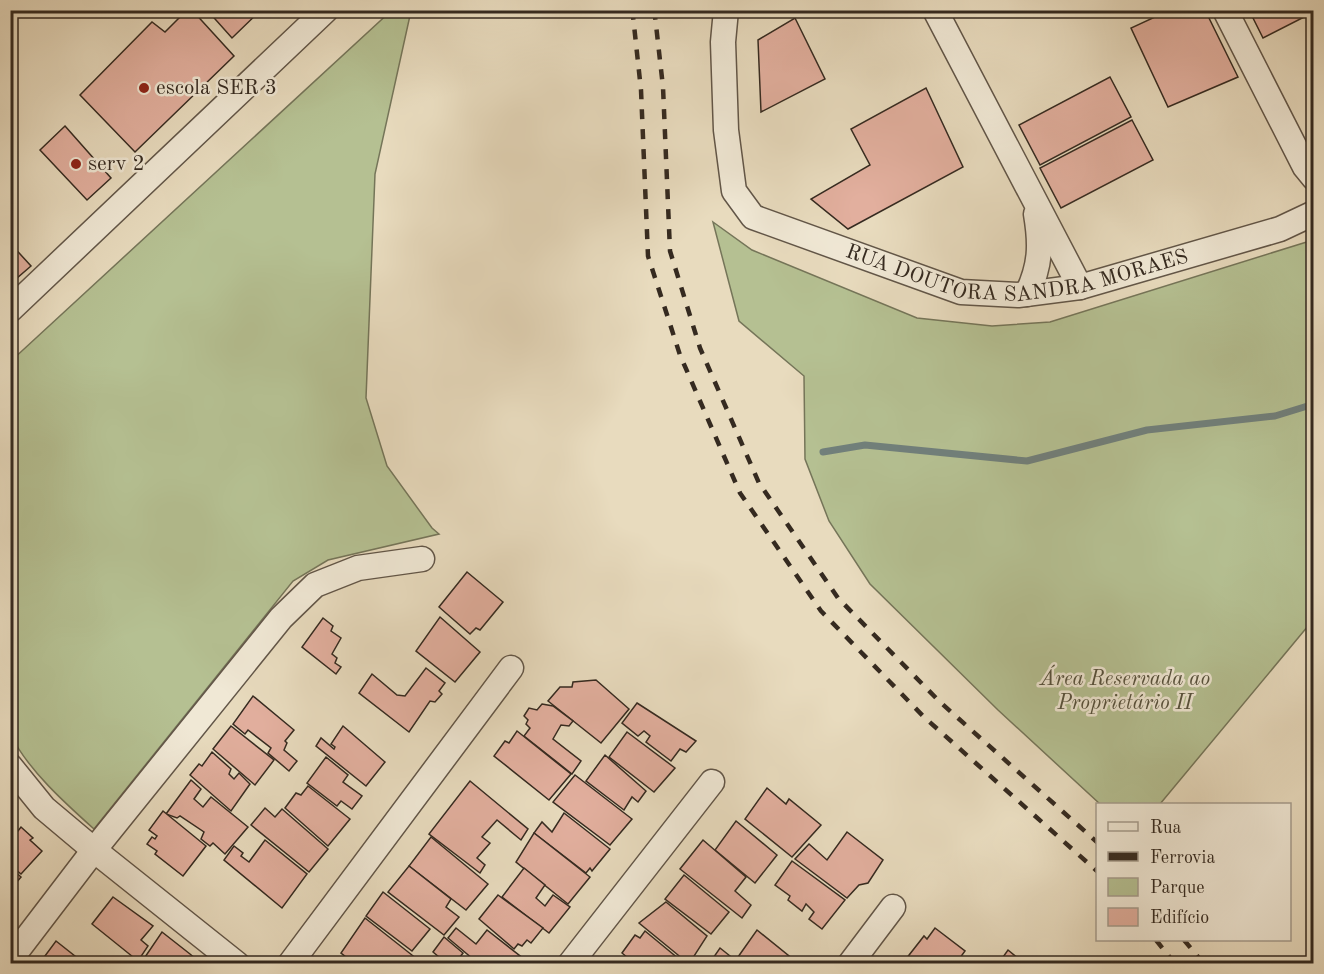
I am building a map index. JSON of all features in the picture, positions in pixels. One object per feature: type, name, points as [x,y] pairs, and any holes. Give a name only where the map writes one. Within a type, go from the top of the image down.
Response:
[{"type":"street","points":[[10,310],[326,10]]},
{"type":"street","name":"RUA DOUTORA SANDRA MORAES","points":[[726,10],[723,42],[726,130],[734,192],[753,217],[960,292],[1028,294],[1080,287],[1280,229],[1314,213]]},
{"type":"street","points":[[935,10],[1080,287]]},
{"type":"street","points":[[1225,10],[1305,166],[1314,178]]},
{"type":"street","points":[[1286,127],[1304,147],[1314,154]]},
{"type":"street","points":[[1028,294],[1036,275],[1040,240],[1033,197]]},
{"type":"street","points":[[10,960],[94,850],[280,618],[315,585],[358,568],[422,559]]},
{"type":"street","points":[[290,963],[511,668]]},
{"type":"street","points":[[10,766],[44,808],[237,963]]},
{"type":"street","points":[[570,963],[712,782]]},
{"type":"street","points":[[850,963],[892,907]]},
{"type":"green space","points":[[392,10],[411,11],[375,174],[366,398],[387,466],[432,528],[439,534],[328,560],[293,581],[94,829],[37,773],[11,735],[11,361]]},
{"type":"green space","name":"Área Reservada ao Proprietário II","points":[[713,222],[752,250],[917,318],[992,326],[1050,322],[1313,240],[1313,620],[1161,803],[1099,803],[998,710],[870,584],[829,521],[805,459],[804,376],[739,321]]},
{"type":"building","name":"escola SER 3","points":[[187,10],[192,10],[234,56],[135,152],[80,95],[152,22],[165,32]]},
{"type":"building","points":[[207,10],[261,10],[232,38]]},
{"type":"building","points":[[1170,10],[1205,10],[1238,77],[1168,107],[1131,28]]},
{"type":"building","points":[[1249,10],[1314,10],[1314,12],[1263,38]]},
{"type":"building","points":[[795,18],[825,79],[761,112],[758,40]]},
{"type":"building","points":[[1110,77],[1131,117],[1040,165],[1019,125]]},
{"type":"building","points":[[926,88],[963,167],[848,229],[811,199],[870,165],[851,129]]},
{"type":"building","points":[[1132,120],[1153,160],[1061,208],[1040,168]]},
{"type":"building","name":"serv 2","points":[[65,126],[111,178],[87,200],[40,150]]},
{"type":"building","points":[[10,243],[31,266],[10,284]]},
{"type":"building","points":[[467,572],[503,602],[480,630],[476,628],[470,634],[439,607]]},
{"type":"building","points":[[440,617],[480,652],[455,682],[416,651]]},
{"type":"building","points":[[323,618],[333,626],[331,631],[341,638],[332,654],[337,658],[335,663],[341,667],[336,674],[302,647]]},
{"type":"building","points":[[426,668],[445,683],[439,691],[442,694],[435,702],[430,701],[409,732],[359,693],[372,674],[397,695],[405,696]]},
{"type":"building","points":[[596,680],[629,709],[601,743],[548,701],[560,687],[572,687],[573,682]]},
{"type":"building","points":[[253,696],[294,730],[285,741],[287,743],[284,750],[297,761],[289,771],[268,753],[271,748],[248,730],[245,734],[233,724]]},
{"type":"building","points":[[637,703],[696,741],[686,752],[680,749],[671,761],[646,742],[650,736],[644,731],[638,736],[622,723]]},
{"type":"building","points":[[542,704],[553,706],[573,721],[569,726],[561,725],[553,739],[581,761],[572,774],[524,736],[530,728],[524,716],[529,708],[537,710]]},
{"type":"building","points":[[231,726],[274,760],[255,785],[213,749]]},
{"type":"building","points":[[343,726],[385,762],[366,786],[316,746],[321,738],[334,749],[335,747],[331,744]]},
{"type":"building","points":[[517,731],[571,774],[549,800],[494,756],[505,741],[509,743]]},
{"type":"building","points":[[627,732],[675,768],[654,792],[609,757]]},
{"type":"building","points":[[212,752],[231,769],[229,774],[234,779],[239,773],[250,784],[231,811],[190,775],[199,764],[202,766]]},
{"type":"building","points":[[605,755],[646,791],[638,802],[632,797],[624,810],[586,781]]},
{"type":"building","points":[[326,757],[348,775],[343,782],[362,796],[352,809],[341,801],[337,806],[307,783]]},
{"type":"building","points":[[575,775],[632,819],[610,845],[553,802]]},
{"type":"building","points":[[191,780],[201,789],[194,799],[203,807],[211,797],[248,827],[225,854],[213,843],[210,846],[201,839],[204,832],[180,816],[177,818],[166,814]]},
{"type":"building","points":[[470,781],[528,829],[521,840],[497,820],[482,837],[490,843],[477,858],[485,865],[480,873],[429,834]]},
{"type":"building","points":[[308,786],[350,819],[328,846],[285,808],[296,793],[301,795]]},
{"type":"building","points":[[767,788],[786,804],[789,799],[821,825],[792,857],[745,819]]},
{"type":"building","points":[[265,808],[275,817],[282,809],[328,849],[309,872],[251,825]]},
{"type":"building","points":[[163,811],[206,846],[183,876],[155,854],[157,851],[147,844],[152,837],[155,839],[157,836],[149,830]]},
{"type":"building","points":[[564,813],[610,849],[592,871],[590,868],[586,873],[534,833],[542,822],[552,832]]},
{"type":"building","points":[[736,821],[777,855],[755,883],[715,850]]},
{"type":"building","points":[[10,824],[18,831],[21,827],[42,851],[21,874],[10,865]]},
{"type":"building","points":[[847,832],[883,860],[868,883],[859,885],[847,898],[795,859],[809,844],[827,860]]},
{"type":"building","points":[[534,833],[590,877],[568,904],[516,862]]},
{"type":"building","points":[[431,837],[488,884],[466,910],[409,866]]},
{"type":"building","points":[[265,840],[307,874],[282,908],[224,860],[234,846],[249,862]]},
{"type":"building","points":[[703,840],[746,877],[735,891],[751,905],[742,918],[680,869]]},
{"type":"building","points":[[792,861],[845,900],[822,929],[809,919],[814,912],[806,904],[802,911],[788,900],[790,896],[775,885]]},
{"type":"building","points":[[409,866],[451,899],[446,907],[459,917],[444,935],[388,892]]},
{"type":"building","points":[[10,867],[21,877],[10,890]]},
{"type":"building","points":[[524,868],[545,885],[536,898],[545,906],[553,895],[570,907],[549,933],[502,897]]},
{"type":"building","points":[[684,875],[729,912],[711,934],[665,899]]},
{"type":"building","points":[[383,892],[430,929],[412,951],[366,916]]},
{"type":"building","points":[[498,895],[543,928],[531,943],[527,940],[522,946],[518,944],[514,949],[479,919]]},
{"type":"building","points":[[113,897],[153,926],[141,940],[148,946],[138,961],[92,924]]},
{"type":"building","points":[[666,902],[707,936],[689,964],[639,923]]},
{"type":"building","points":[[365,918],[417,959],[413,964],[389,962],[355,964],[341,953]]},
{"type":"building","points":[[456,928],[476,944],[487,930],[524,959],[521,964],[479,964],[448,938]]},
{"type":"building","points":[[935,928],[965,951],[957,962],[959,964],[912,964],[906,959],[924,936],[927,939]]},
{"type":"building","points":[[757,930],[799,964],[746,964],[738,957]]},
{"type":"building","points":[[645,931],[685,964],[635,964],[622,953],[635,935],[640,938]]},
{"type":"building","points":[[162,932],[202,964],[146,964],[143,960]]},
{"type":"building","points":[[444,937],[463,953],[460,957],[468,964],[436,964],[440,958],[433,952]]},
{"type":"building","points":[[56,941],[85,964],[39,964]]},
{"type":"building","points":[[720,948],[740,964],[709,964]]},
{"type":"building","points":[[1008,950],[1025,964],[998,964]]},
{"type":"waterway","points":[[823,452],[865,445],[1027,461],[1147,430],[1275,416],[1314,404]]},
{"type":"railway","points":[[635,10],[633,16],[641,90],[648,256],[680,355],[740,493],[821,611],[924,717],[1096,870]]},
{"type":"railway","points":[[657,10],[655,16],[663,87],[670,251],[700,348],[759,483],[838,598],[940,702],[1096,841]]},
{"type":"railway","points":[[1157,941],[1175,964]]},
{"type":"railway","points":[[1185,941],[1204,964]]},
{"type":"place","name":"escola SER 3","points":[[144,88]]},
{"type":"place","name":"serv 2","points":[[76,164]]}]
